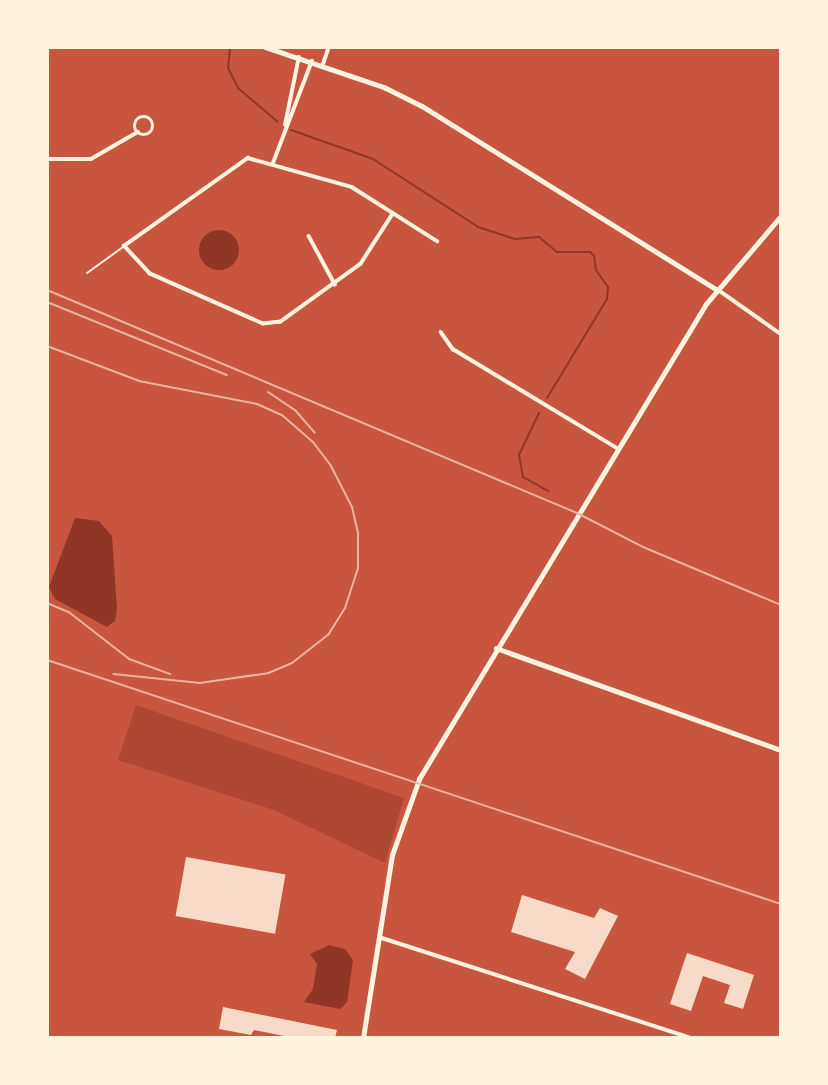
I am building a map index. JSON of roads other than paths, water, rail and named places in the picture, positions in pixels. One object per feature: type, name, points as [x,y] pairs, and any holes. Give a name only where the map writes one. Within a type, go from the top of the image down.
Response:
[{"type":"street","points":[[265,47],[323,64],[422,106],[716,289],[781,334]]},
{"type":"street","points":[[323,64],[329,47]]},
{"type":"street","points":[[285,125],[299,57]]},
{"type":"street","points":[[273,163],[285,125],[312,61]]},
{"type":"street","points":[[47,159],[91,159],[138,132],[151,132],[150,119],[138,119],[138,132]]},
{"type":"street","points":[[393,214],[361,264],[281,322],[263,324],[150,274],[124,246],[248,158],[352,187],[438,241]]},
{"type":"street","points":[[363,1038],[382,938],[392,855],[406,808],[496,648],[716,289],[781,216]]},
{"type":"street","points":[[309,236],[335,285]]},
{"type":"street","points":[[441,332],[453,349],[617,448]]},
{"type":"street","points":[[496,648],[781,750]]},
{"type":"street","points":[[382,938],[691,1038]]},
{"type":"lane","points":[[87,273],[124,246]]},
{"type":"waterway","points":[[230,47],[228,68],[238,88],[278,122]]},
{"type":"waterway","points":[[291,130],[373,159],[478,227],[515,239],[539,237],[557,252],[590,252],[594,256],[596,270],[608,287],[607,299],[547,398]]},
{"type":"waterway","points":[[539,413],[519,455],[523,477],[548,491]]},
{"type":"railway","points":[[47,290],[577,513],[643,547],[781,605]]},
{"type":"railway","points":[[47,302],[227,375]]},
{"type":"railway","points":[[47,346],[139,381],[257,404],[282,415],[313,442],[331,466],[352,507],[358,533],[358,568],[345,608],[329,634],[292,663],[269,673],[200,683],[113,674]]},
{"type":"railway","points":[[268,392],[295,410],[315,433]]},
{"type":"railway","points":[[47,603],[70,613],[129,659],[170,674]]},
{"type":"railway","points":[[47,660],[781,904]]}]
